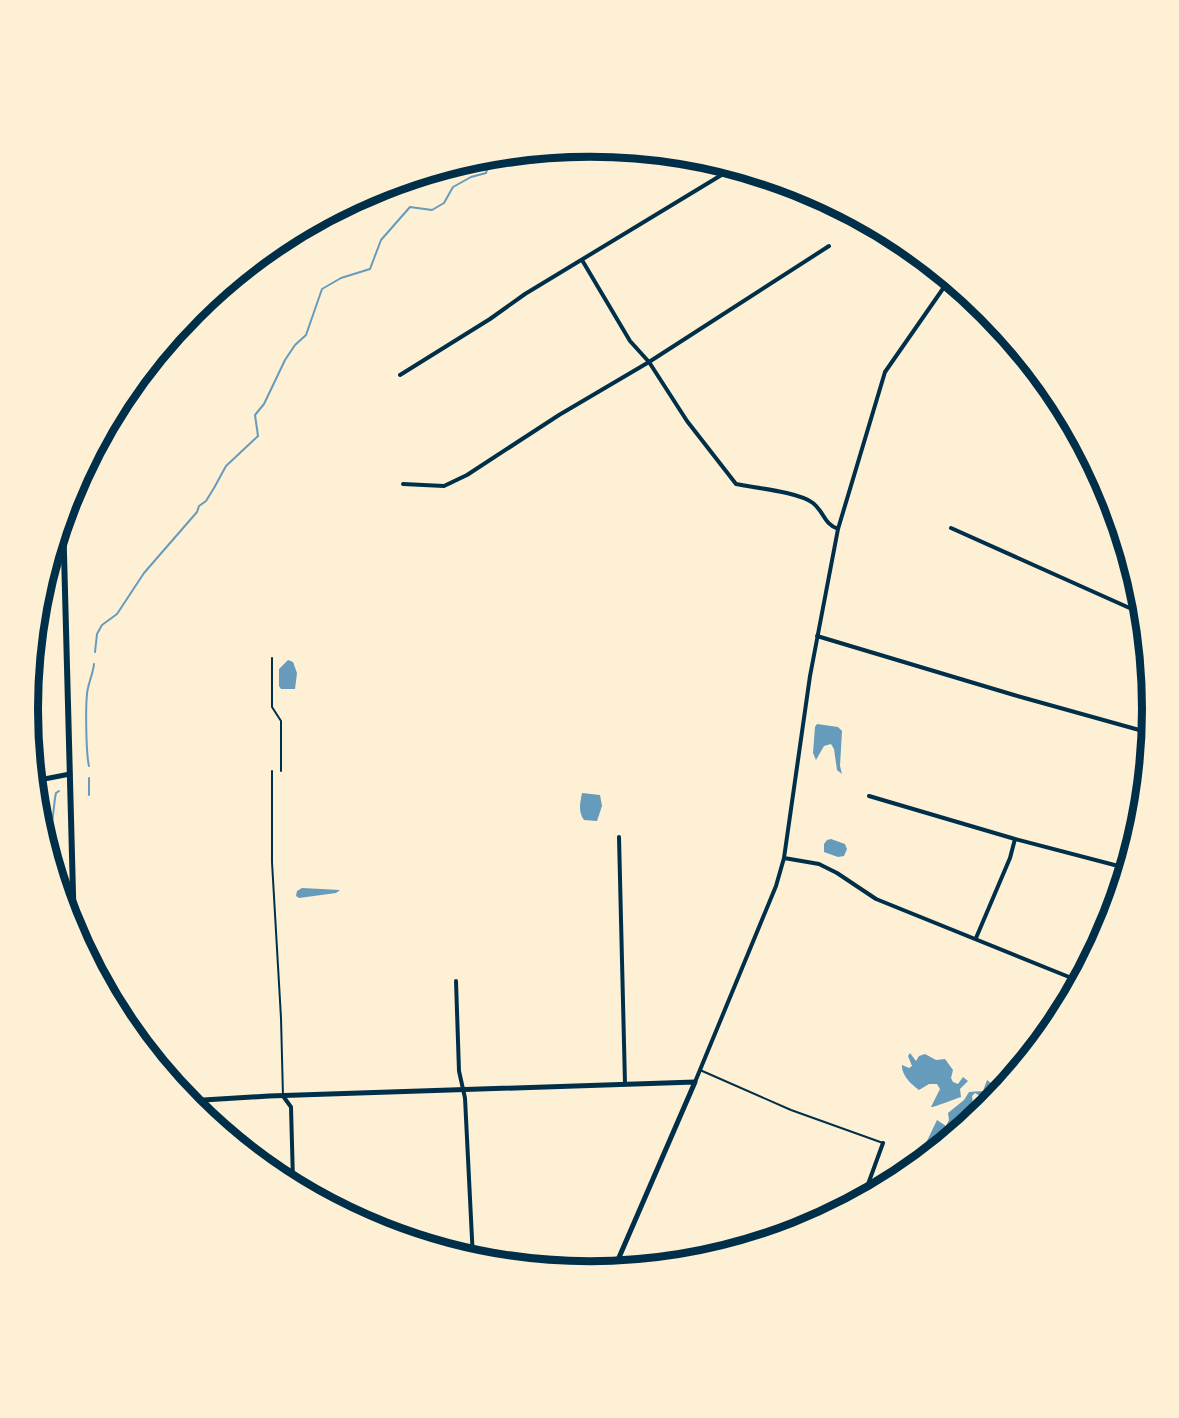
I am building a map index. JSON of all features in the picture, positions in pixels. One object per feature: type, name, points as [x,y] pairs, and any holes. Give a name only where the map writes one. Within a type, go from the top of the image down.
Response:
[{"type":"main road","points":[[64,542],[73,902]]},
{"type":"street","points":[[400,375],[723,174]]},
{"type":"street","points":[[403,484],[444,486],[467,475],[559,415],[650,362],[829,246]]},
{"type":"street","points":[[582,260],[630,341],[650,362],[687,421],[736,484],[802,497],[815,504],[828,525],[838,529]]},
{"type":"street","points":[[618,1260],[776,886],[784,858],[816,636],[838,529],[885,372],[944,287]]},
{"type":"street","points":[[951,528],[1132,609]]},
{"type":"street","points":[[816,636],[1141,730]]},
{"type":"street","points":[[42,779],[70,774]]},
{"type":"street","points":[[869,796],[1015,839],[1118,866]]},
{"type":"street","points":[[619,837],[625,1084]]},
{"type":"street","points":[[976,938],[1010,858],[1015,839]]},
{"type":"street","points":[[784,858],[819,864],[876,899],[1072,978]]},
{"type":"street","points":[[456,981],[459,1071],[465,1098],[472,1248]]},
{"type":"street","points":[[200,1100],[695,1082]]},
{"type":"street","points":[[283,1096],[291,1107],[293,1174]]},
{"type":"street","points":[[867,1186],[883,1143]]},
{"type":"lane","points":[[272,658],[272,707],[280,721],[281,771]]},
{"type":"lane","points":[[272,771],[272,862],[283,1096]]},
{"type":"lane","points":[[700,1070],[791,1110],[883,1143]]},
{"type":"water","points":[[288,660],[293,662],[297,673],[295,689],[281,689],[279,669]]},
{"type":"water","points":[[817,724],[838,727],[842,731],[840,766],[842,774],[837,770],[831,744],[824,746],[816,760],[813,753]]},
{"type":"water","points":[[582,793],[600,795],[602,806],[597,821],[584,820],[582,817],[580,807]]},
{"type":"water","points":[[831,839],[845,844],[847,849],[844,856],[838,857],[824,852],[824,844]]},
{"type":"water","points":[[302,888],[340,890],[336,893],[299,898],[296,896],[297,891]]},
{"type":"water","points":[[910,1053],[916,1061],[919,1056],[925,1054],[936,1060],[945,1059],[953,1070],[951,1078],[953,1082],[958,1084],[963,1077],[968,1081],[960,1089],[961,1097],[931,1107],[940,1089],[937,1084],[929,1084],[919,1090],[907,1079],[902,1065],[909,1068],[912,1066],[908,1056]]},
{"type":"water","points":[[987,1080],[994,1085],[983,1096],[975,1093],[972,1096],[974,1105],[927,1146],[926,1143],[937,1120],[946,1126],[949,1120],[948,1113],[964,1100],[969,1092],[983,1091]]},
{"type":"waterway","points":[[95,652],[97,634],[102,625],[117,614],[144,573],[197,512],[199,506],[206,501],[226,466],[258,436],[255,415],[264,404],[285,360],[295,345],[306,335],[322,289],[341,278],[370,269],[381,240],[410,207],[432,210],[444,203],[453,187],[471,177],[486,173],[488,167]]},
{"type":"waterway","points":[[89,766],[86,703],[94,664]]},
{"type":"waterway","points":[[89,778],[89,795]]},
{"type":"waterway","points":[[51,831],[56,793],[59,791]]}]
